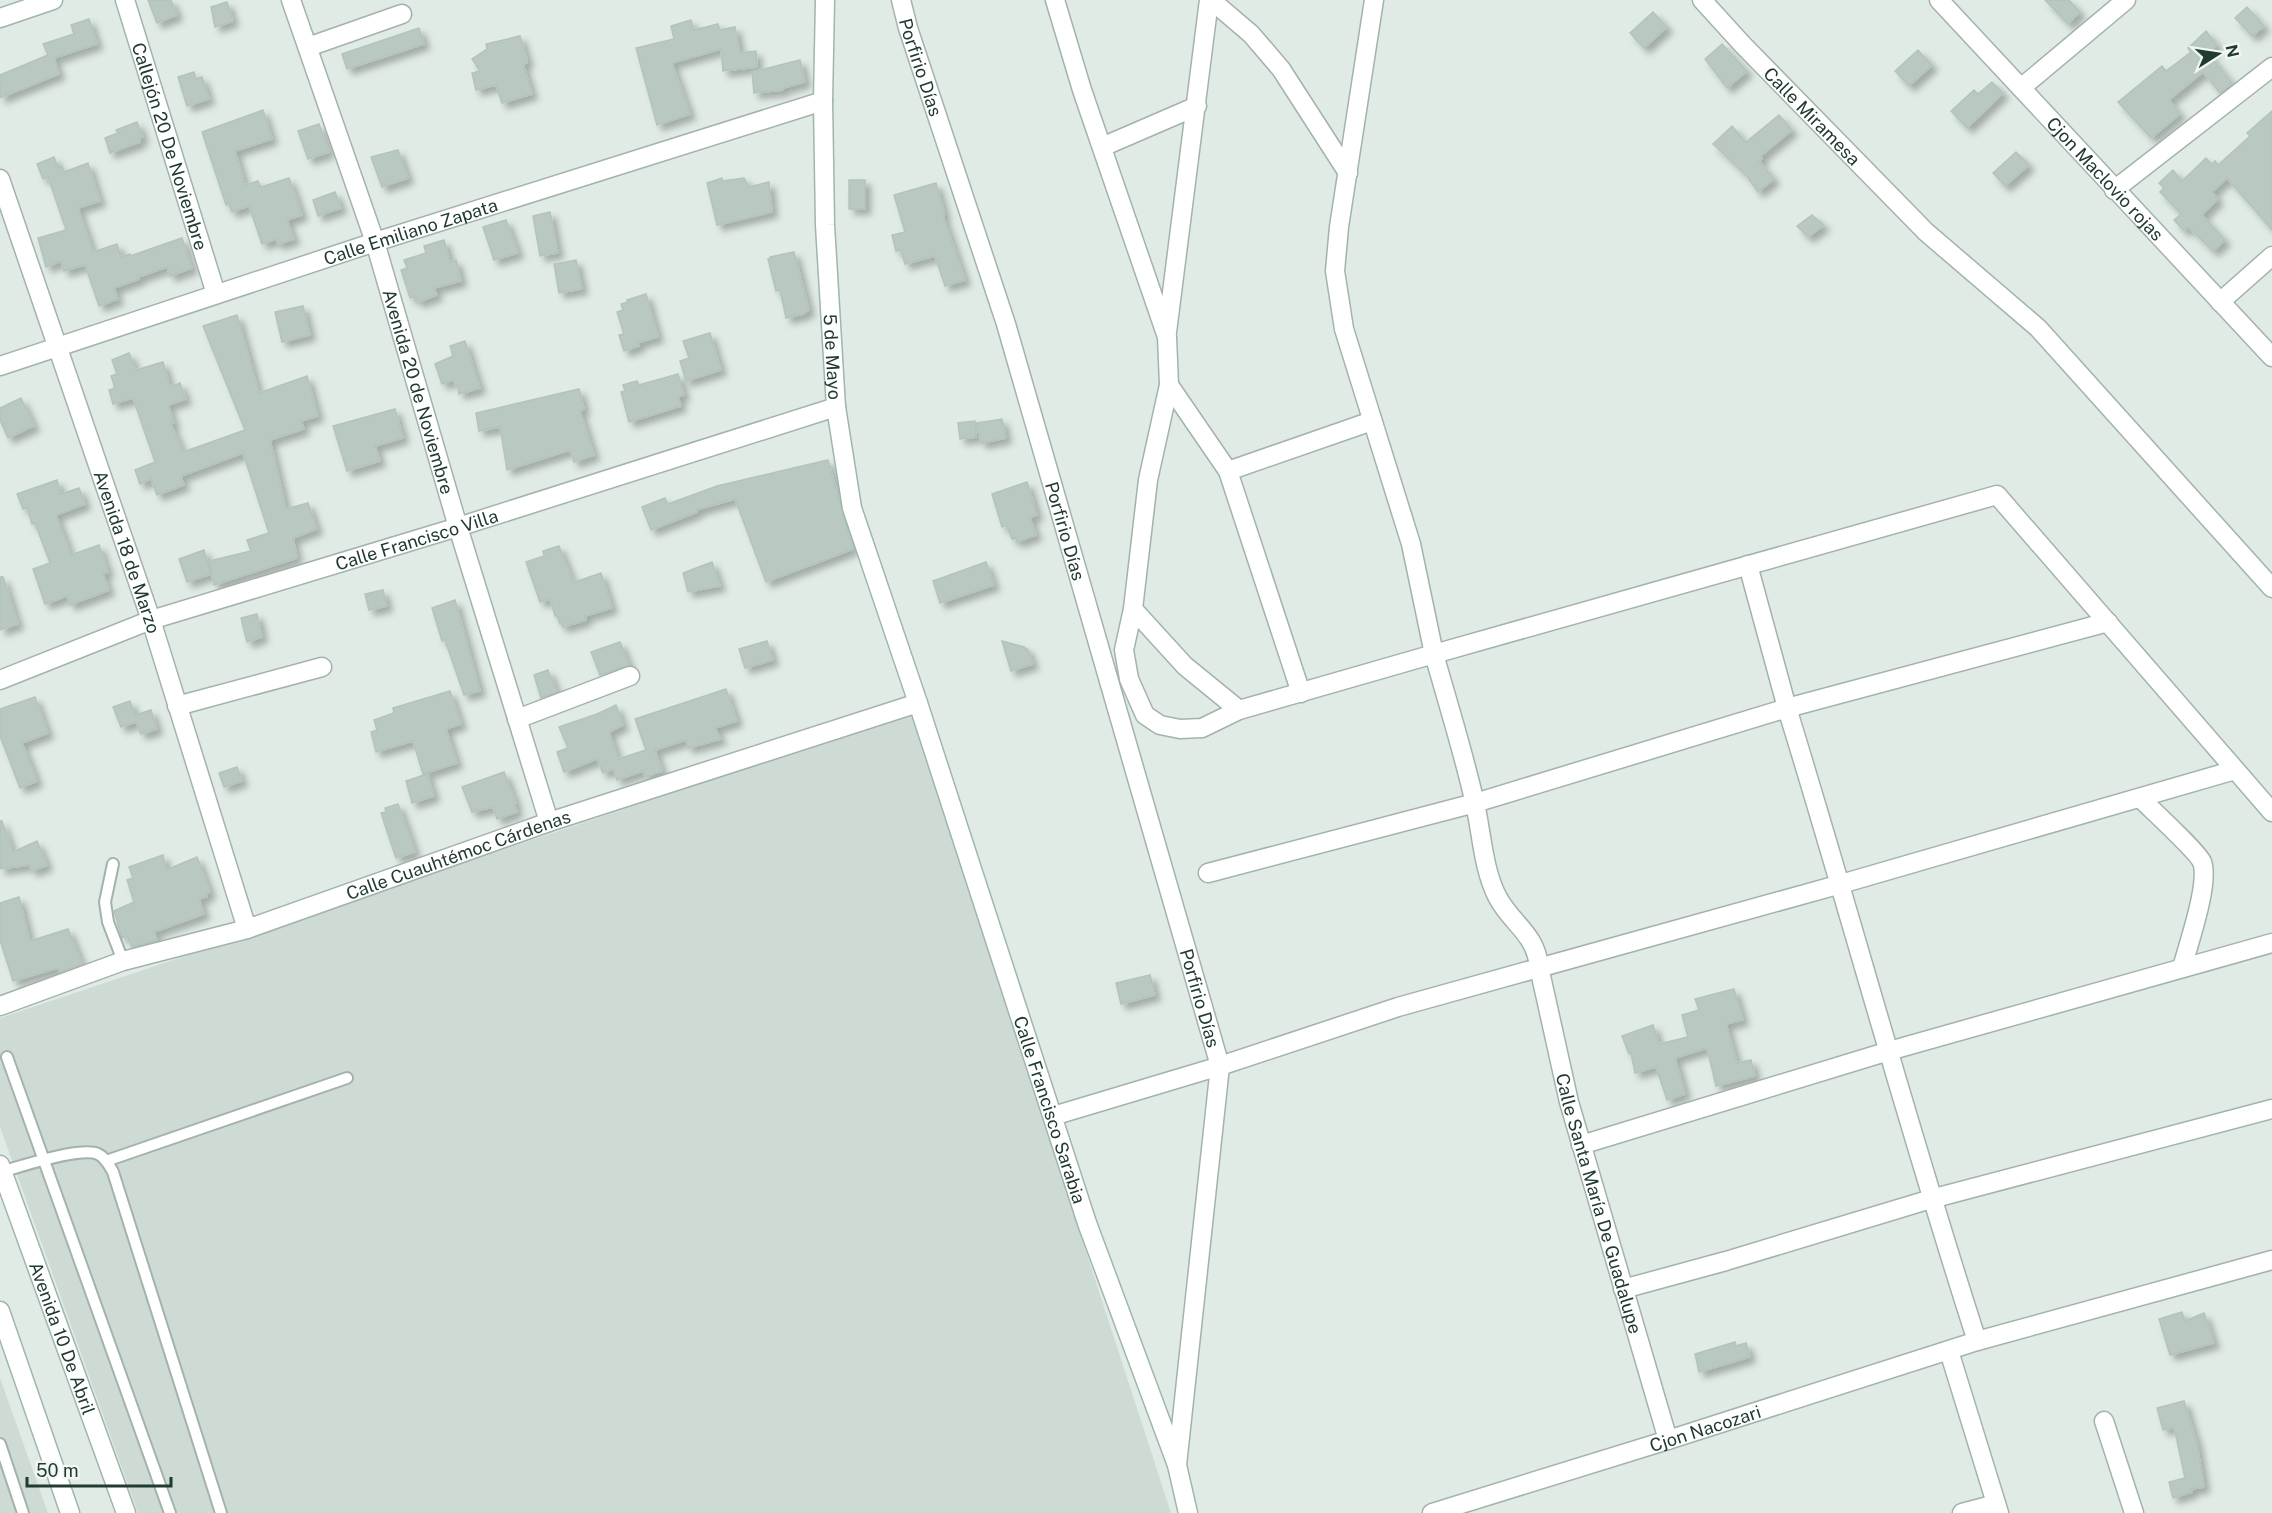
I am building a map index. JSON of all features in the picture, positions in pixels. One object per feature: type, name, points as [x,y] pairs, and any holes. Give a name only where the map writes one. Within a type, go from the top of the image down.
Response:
[{"type":"street","points":[[0,18],[53,0]]},
{"type":"street","name":"Callejón 20 De Noviembre","points":[[125,0],[216,294]]},
{"type":"street","name":"Avenida 20 de Noviembre","points":[[291,0],[375,242],[458,527],[549,822]]},
{"type":"street","name":"5 de Mayo","points":[[825,0],[823,101],[825,225],[836,407],[852,508],[918,703]]},
{"type":"street","name":"Porfirio Días","points":[[901,0],[908,28],[1006,324],[1220,1066]]},
{"type":"street","points":[[1055,0],[1167,337]]},
{"type":"street","points":[[1210,0],[1167,337],[1169,385],[1148,480],[1133,609],[1124,650],[1129,679],[1145,715],[1160,725],[1180,729],[1202,728],[1239,710],[1301,693],[1432,647],[1748,565],[1997,495],[2272,812]]},
{"type":"street","points":[[1210,0],[1251,34],[1281,69],[1348,172]]},
{"type":"street","points":[[1374,0],[1339,227],[1335,271],[1344,329],[1411,544],[1432,647]]},
{"type":"street","name":"Calle Miramesa","points":[[1702,0],[1926,232],[2038,328],[2272,588]]},
{"type":"street","name":"Cjon Maclovio rojas","points":[[1939,0],[2272,357]]},
{"type":"street","points":[[2021,88],[2126,0]]},
{"type":"street","points":[[308,47],[402,14]]},
{"type":"street","points":[[2114,190],[2272,67]]},
{"type":"street","name":"Calle Emiliano Zapata","points":[[0,366],[375,242],[823,101]]},
{"type":"street","points":[[1102,147],[1197,106]]},
{"type":"street","name":"Avenida 18 de Marzo","points":[[0,179],[151,620],[247,929]]},
{"type":"street","points":[[2220,302],[2272,256]]},
{"type":"street","points":[[1169,385],[1228,471],[1301,693]]},
{"type":"street","name":"Calle Francisco Villa","points":[[0,680],[151,620],[458,527],[836,407]]},
{"type":"street","points":[[1228,471],[1372,421]]},
{"type":"street","points":[[1748,565],[1787,708],[1841,884],[1931,1199],[1977,1341]]},
{"type":"street","points":[[1133,609],[1185,666],[1239,710]]},
{"type":"street","points":[[1208,873],[1475,803],[1787,708],[2108,622]]},
{"type":"street","name":"Calle Santa María De Guadalupe","points":[[1432,647],[1475,803],[1488,869],[1498,898],[1531,939],[1538,953],[1539,967],[1581,1145],[1668,1440]]},
{"type":"street","points":[[177,706],[322,667]]},
{"type":"street","points":[[517,719],[630,676]]},
{"type":"street","name":"Calle Cuauhtémoc Cárdenas","points":[[0,1006],[123,961],[247,929],[549,822],[918,703]]},
{"type":"street","name":"Calle Francisco Sarabia","points":[[918,703],[1087,1223],[1178,1465],[1188,1513]]},
{"type":"street","points":[[1053,1116],[1220,1066],[1398,1007],[1841,884],[2235,770]]},
{"type":"street","points":[[2140,798],[2202,862],[2201,895],[2182,968]]},
{"type":"street","points":[[1581,1145],[1889,1051],[2182,968],[2270,949]]},
{"type":"street","points":[[1178,1465],[1220,1066]]},
{"type":"street","points":[[1623,1289],[1726,1261],[1931,1199],[2272,1109]]},
{"type":"street","name":"Avenida 10 De Abril","points":[[1,1170],[126,1513]]},
{"type":"street","name":"Cjon Nacozari","points":[[1432,1513],[1484,1505],[1668,1440],[1977,1341],[2272,1260]]},
{"type":"street","points":[[0,1311],[70,1513]]},
{"type":"street","points":[[1949,1351],[1998,1508],[1962,1513]]},
{"type":"street","points":[[2104,1421],[2133,1510]]},
{"type":"lane","points":[[113,864],[105,902],[108,922],[123,961]]},
{"type":"lane","points":[[7,1057],[170,1513]]},
{"type":"lane","points":[[106,1161],[346,1078]]},
{"type":"lane","points":[[1,1170],[74,1152],[86,1151],[98,1154],[106,1161],[113,1172],[221,1513]]},
{"type":"lane","points":[[0,1444],[23,1513]]},
{"type":"shaded area","points":[[911,713],[1171,1513],[138,1513],[0,1127],[0,1018]]},
{"type":"shaded area","points":[[0,1378],[48,1513],[0,1513]]},
{"type":"building","points":[[148,0],[171,0],[177,15],[157,23]]},
{"type":"building","points":[[2045,0],[2069,0],[2080,12],[2068,24]]},
{"type":"building","points":[[227,2],[233,21],[215,27],[211,7]]},
{"type":"building","points":[[2247,7],[2264,26],[2252,36],[2235,18]]},
{"type":"building","points":[[1653,12],[1667,27],[1644,48],[1630,33]]},
{"type":"building","points":[[89,19],[97,44],[54,58],[59,74],[0,98],[0,75],[48,55],[43,44],[74,34],[71,25]]},
{"type":"building","points":[[691,20],[694,30],[718,24],[720,30],[735,27],[740,53],[756,51],[757,67],[723,71],[721,49],[672,63],[690,114],[657,125],[636,48],[674,39],[671,26]]},
{"type":"building","points":[[419,28],[424,44],[347,69],[342,54]]},
{"type":"building","points":[[2206,31],[2217,45],[2208,53],[2232,83],[2220,93],[2203,72],[2169,100],[2180,114],[2151,138],[2118,102],[2162,66],[2166,71],[2191,52],[2188,48]]},
{"type":"building","points":[[520,36],[527,59],[527,63],[523,64],[532,94],[502,103],[496,85],[476,90],[472,73],[480,71],[472,59],[487,49],[486,44]]},
{"type":"building","points":[[1722,44],[1747,71],[1727,88],[1705,59]]},
{"type":"building","points":[[1918,50],[1932,65],[1909,86],[1895,71]]},
{"type":"building","points":[[800,60],[805,82],[783,88],[783,90],[754,93],[752,72]]},
{"type":"building","points":[[194,72],[196,79],[202,77],[209,99],[187,106],[178,77]]},
{"type":"building","points":[[1992,82],[2003,93],[1967,128],[1951,111],[1974,90],[1978,94]]},
{"type":"building","points":[[263,110],[272,139],[235,151],[245,185],[258,181],[261,187],[289,178],[302,215],[287,220],[294,239],[278,244],[276,239],[262,244],[249,206],[232,212],[229,204],[226,205],[202,132]]},
{"type":"building","points":[[2272,111],[2272,230],[2227,178],[2212,192],[2218,199],[2202,215],[2225,240],[2213,251],[2188,227],[2184,231],[2174,220],[2181,214],[2160,192],[2164,188],[2159,183],[2173,170],[2182,181],[2206,158],[2212,164],[2215,161],[2218,165],[2250,136],[2247,133]]},
{"type":"building","points":[[1779,115],[1792,130],[1761,156],[1762,159],[1759,161],[1774,179],[1758,192],[1746,175],[1713,144],[1732,126],[1746,142]]},
{"type":"building","points":[[137,122],[143,137],[139,138],[140,142],[110,153],[105,138],[118,133],[116,130]]},
{"type":"building","points":[[319,124],[329,152],[308,159],[298,131]]},
{"type":"building","points":[[398,150],[408,178],[382,187],[371,157]]},
{"type":"building","points":[[2016,152],[2029,165],[2005,186],[1993,173]]},
{"type":"building","points":[[54,157],[58,168],[62,166],[64,172],[88,163],[100,201],[78,208],[93,252],[117,244],[121,257],[130,254],[130,256],[182,238],[192,268],[170,276],[167,267],[139,277],[139,279],[114,288],[118,299],[99,306],[85,265],[64,271],[61,261],[46,267],[38,238],[66,230],[48,177],[43,179],[37,164]]},
{"type":"building","points":[[722,178],[722,181],[744,178],[749,187],[769,182],[772,212],[717,225],[707,183]]},
{"type":"building","points":[[849,180],[865,180],[865,209],[849,209]]},
{"type":"building","points":[[936,183],[944,219],[965,280],[945,286],[935,256],[905,264],[901,250],[896,251],[892,235],[905,232],[894,195]]},
{"type":"building","points":[[335,192],[341,208],[318,216],[313,200]]},
{"type":"building","points":[[550,212],[558,253],[540,256],[533,216]]},
{"type":"building","points":[[1812,215],[1824,225],[1808,237],[1797,226]]},
{"type":"building","points":[[506,220],[518,253],[494,260],[483,227]]},
{"type":"building","points":[[444,240],[450,262],[456,260],[461,281],[434,288],[437,295],[418,302],[416,297],[410,298],[401,270],[407,268],[404,260],[426,253],[424,246]]},
{"type":"building","points":[[794,252],[809,310],[803,314],[786,318],[780,290],[776,291],[768,259]]},
{"type":"building","points":[[576,260],[582,289],[559,293],[554,264]]},
{"type":"building","points":[[646,294],[658,337],[637,343],[639,346],[624,351],[619,335],[624,334],[617,312],[623,310],[621,304],[628,302],[627,300]]},
{"type":"building","points":[[303,306],[310,335],[282,342],[275,312]]},
{"type":"building","points":[[237,315],[259,393],[307,376],[318,416],[301,421],[304,429],[270,440],[286,509],[308,503],[317,529],[293,538],[297,558],[214,585],[209,561],[251,551],[247,540],[269,533],[243,453],[181,476],[184,485],[157,495],[151,479],[140,484],[135,470],[155,462],[133,398],[113,404],[109,390],[115,388],[111,376],[117,374],[112,360],[129,353],[136,370],[163,362],[170,387],[180,383],[186,399],[168,405],[174,423],[171,424],[183,452],[245,430],[203,326]]},
{"type":"building","points":[[710,333],[721,370],[686,381],[680,361],[689,358],[683,341]]},
{"type":"building","points":[[465,341],[480,388],[459,394],[458,384],[455,385],[453,380],[442,384],[435,364],[453,356],[450,346]]},
{"type":"building","points":[[678,374],[684,395],[678,397],[681,406],[629,422],[621,392],[625,391],[623,385],[637,381],[639,385]]},
{"type":"building","points":[[579,389],[584,409],[580,411],[594,455],[574,462],[570,450],[507,470],[500,427],[479,431],[476,413]]},
{"type":"building","points":[[21,398],[34,426],[8,438],[0,420],[0,408]]},
{"type":"building","points":[[395,409],[403,438],[375,446],[380,461],[347,471],[333,426]]},
{"type":"building","points":[[1002,419],[1006,438],[981,443],[976,423]]},
{"type":"building","points":[[975,421],[976,437],[960,439],[958,423]]},
{"type":"building","points":[[828,460],[853,549],[766,582],[735,499],[696,510],[697,512],[651,530],[642,507],[665,498],[668,504],[717,486]]},
{"type":"building","points":[[57,480],[61,494],[79,488],[85,504],[56,515],[71,555],[99,545],[108,572],[103,574],[109,590],[70,605],[67,596],[45,604],[33,569],[50,563],[35,523],[32,524],[27,508],[23,509],[17,494]]},
{"type":"building","points":[[1027,482],[1037,515],[1030,518],[1036,535],[1017,542],[1016,538],[1012,539],[1007,526],[1002,527],[992,494]]},
{"type":"building","points":[[559,546],[575,582],[601,573],[612,608],[585,616],[586,620],[563,627],[555,616],[550,599],[540,602],[526,562],[544,556],[543,551]]},
{"type":"building","points":[[204,550],[211,574],[187,582],[179,559]]},
{"type":"building","points":[[712,562],[720,586],[688,592],[683,573]]},
{"type":"building","points":[[986,562],[994,585],[940,603],[933,581]]},
{"type":"building","points":[[0,577],[3,577],[18,624],[0,630]]},
{"type":"building","points":[[383,590],[387,606],[369,610],[365,594]]},
{"type":"building","points":[[455,600],[480,691],[464,695],[445,640],[442,641],[432,608]]},
{"type":"building","points":[[257,614],[262,637],[247,642],[241,618]]},
{"type":"building","points":[[767,641],[773,660],[745,668],[739,649]]},
{"type":"building","points":[[1002,641],[1024,647],[1028,650],[1033,664],[1011,671]]},
{"type":"building","points":[[620,642],[629,665],[600,675],[591,652]]},
{"type":"building","points":[[548,670],[557,692],[541,698],[534,675]]},
{"type":"building","points":[[726,689],[737,721],[715,728],[721,739],[688,748],[686,740],[655,750],[662,771],[645,777],[643,771],[617,780],[613,769],[603,773],[597,759],[564,772],[557,752],[568,748],[559,727],[616,705],[623,725],[609,732],[618,759],[646,750],[635,719]]},
{"type":"building","points":[[450,691],[461,724],[446,729],[457,763],[423,774],[413,741],[376,752],[371,732],[377,730],[374,720],[394,713],[393,708]]},
{"type":"building","points":[[35,697],[48,733],[22,743],[37,781],[20,788],[0,736],[0,709]]},
{"type":"building","points":[[130,701],[135,715],[151,710],[157,729],[141,734],[136,722],[121,727],[113,707]]},
{"type":"building","points":[[237,767],[242,781],[224,787],[219,773]]},
{"type":"building","points":[[504,772],[516,803],[514,803],[517,812],[497,819],[493,807],[472,812],[462,787]]},
{"type":"building","points":[[427,774],[434,796],[412,803],[406,781]]},
{"type":"building","points":[[398,804],[415,852],[396,858],[381,813],[386,812],[385,808]]},
{"type":"building","points":[[0,821],[2,821],[13,852],[37,841],[47,865],[32,871],[29,865],[0,869]]},
{"type":"building","points":[[163,855],[166,870],[197,857],[210,892],[206,894],[207,897],[199,898],[204,914],[154,932],[157,940],[132,947],[127,936],[122,938],[114,911],[134,902],[127,880],[133,878],[129,867]]},
{"type":"building","points":[[19,897],[30,941],[68,929],[82,964],[60,972],[58,968],[13,981],[0,940],[0,903]]},
{"type":"building","points":[[1150,975],[1155,995],[1121,1004],[1116,983]]},
{"type":"building","points":[[1734,989],[1743,1020],[1726,1024],[1737,1063],[1751,1060],[1755,1076],[1716,1086],[1707,1048],[1675,1058],[1685,1094],[1667,1100],[1656,1067],[1635,1073],[1631,1053],[1629,1054],[1622,1036],[1653,1025],[1659,1044],[1688,1037],[1682,1015],[1699,1010],[1695,999]]},
{"type":"building","points":[[2182,1312],[2185,1321],[2204,1313],[2214,1343],[2170,1355],[2159,1319]]},
{"type":"building","points":[[1735,1342],[1736,1346],[1746,1343],[1750,1357],[1699,1372],[1695,1354]]},
{"type":"building","points":[[2184,1401],[2197,1444],[2204,1487],[2191,1489],[2192,1492],[2173,1498],[2169,1482],[2185,1478],[2174,1427],[2163,1430],[2157,1408]]}]
